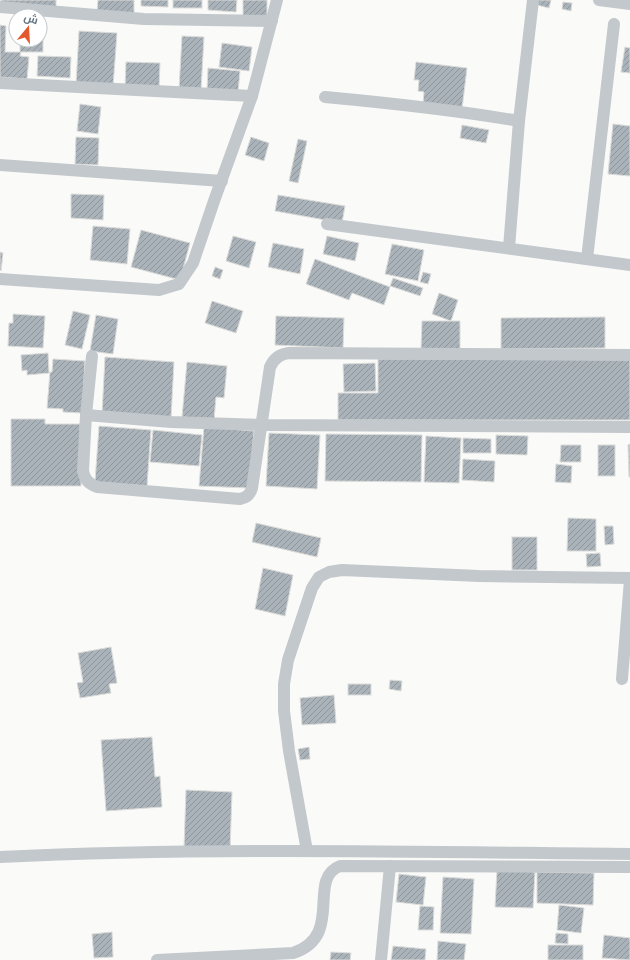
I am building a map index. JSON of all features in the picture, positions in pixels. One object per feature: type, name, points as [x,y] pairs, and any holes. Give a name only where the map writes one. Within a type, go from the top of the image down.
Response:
[{"type":"street","points":[[0,279],[159,290],[179,284],[193,263],[252,96],[277,0]]},
{"type":"street","points":[[509,248],[519,121],[533,0]]},
{"type":"street","points":[[600,0],[630,4]]},
{"type":"street","points":[[0,7],[144,19],[272,22]]},
{"type":"street","points":[[587,259],[614,24]]},
{"type":"street","points":[[0,83],[252,96]]},
{"type":"street","points":[[325,97],[400,104],[519,121]]},
{"type":"street","points":[[0,165],[222,181]]},
{"type":"street","points":[[327,224],[630,265]]},
{"type":"street","points":[[92,356],[86,415],[83,471],[84,479],[96,487],[240,499],[250,494],[252,488],[270,367],[277,357],[285,353],[630,355]]},
{"type":"street","points":[[86,415],[171,422],[262,425],[630,427]]},
{"type":"street","points":[[307,851],[289,751],[284,711],[284,684],[288,660],[306,604],[312,588],[319,576],[329,572],[342,570],[479,576],[630,579],[622,679]]},
{"type":"street","points":[[0,856],[262,850],[630,854]]},
{"type":"street","points":[[157,960],[293,953],[302,950],[309,945],[320,930],[326,880],[331,871],[340,866],[630,867]]},
{"type":"street","points":[[381,960],[390,866]]},
{"type":"building","points":[[1,0],[56,0],[56,7],[1,6]]},
{"type":"building","points":[[98,0],[134,0],[134,13],[97,11]]},
{"type":"building","points":[[141,0],[168,0],[168,7],[141,6]]},
{"type":"building","points":[[173,0],[202,0],[202,8],[173,8]]},
{"type":"building","points":[[208,0],[237,0],[236,12],[208,10]]},
{"type":"building","points":[[243,0],[267,0],[267,16],[243,17]]},
{"type":"building","points":[[538,0],[551,0],[549,8],[537,5]]},
{"type":"building","points":[[563,2],[572,3],[571,11],[562,9]]},
{"type":"building","points":[[0,25],[6,26],[5,52],[21,52],[20,56],[29,57],[27,79],[0,77]]},
{"type":"building","points":[[79,31],[117,33],[113,87],[76,85]]},
{"type":"building","points":[[182,36],[204,37],[201,90],[179,89]]},
{"type":"building","points":[[222,43],[252,47],[249,71],[219,67]]},
{"type":"building","points":[[625,47],[630,48],[630,73],[621,72]]},
{"type":"building","points":[[20,48],[43,48],[43,52],[20,52]]},
{"type":"building","points":[[38,56],[71,57],[70,78],[37,76]]},
{"type":"building","points":[[126,62],[160,63],[159,89],[125,87]]},
{"type":"building","points":[[416,62],[467,68],[462,109],[423,104],[424,92],[418,91],[419,80],[414,80]]},
{"type":"building","points":[[208,68],[240,71],[238,93],[207,90]]},
{"type":"building","points":[[80,104],[101,107],[98,134],[77,131]]},
{"type":"building","points":[[613,124],[630,126],[630,176],[608,174]]},
{"type":"building","points":[[462,125],[489,130],[486,143],[460,138]]},
{"type":"building","points":[[76,137],[99,138],[98,165],[75,164]]},
{"type":"building","points":[[251,137],[269,143],[264,161],[245,155]]},
{"type":"building","points":[[298,139],[307,141],[298,183],[289,181]]},
{"type":"building","points":[[71,194],[104,195],[103,220],[71,218]]},
{"type":"building","points":[[278,195],[345,206],[342,223],[275,211]]},
{"type":"building","points":[[93,226],[130,229],[127,264],[90,260]]},
{"type":"building","points":[[141,230],[190,243],[180,280],[131,267]]},
{"type":"building","points":[[233,236],[256,242],[249,268],[226,261]]},
{"type":"building","points":[[327,236],[359,243],[355,261],[323,254]]},
{"type":"building","points":[[273,243],[304,249],[300,274],[268,267]]},
{"type":"building","points":[[392,244],[424,250],[418,281],[385,274]]},
{"type":"building","points":[[0,252],[3,253],[1,271],[0,270]]},
{"type":"building","points":[[315,259],[390,287],[384,305],[352,293],[349,300],[306,284]]},
{"type":"building","points":[[215,267],[223,270],[220,279],[212,276]]},
{"type":"building","points":[[423,272],[431,274],[428,284],[420,282]]},
{"type":"building","points":[[393,278],[423,288],[420,296],[390,286]]},
{"type":"building","points":[[439,293],[458,300],[451,321],[432,314]]},
{"type":"building","points":[[212,301],[243,311],[236,333],[205,323]]},
{"type":"building","points":[[73,311],[90,315],[82,349],[65,345]]},
{"type":"building","points":[[13,314],[45,316],[43,348],[8,346],[9,323],[13,323]]},
{"type":"building","points":[[96,315],[118,319],[113,354],[90,351]]},
{"type":"building","points":[[276,316],[344,318],[343,348],[275,345]]},
{"type":"building","points":[[605,317],[605,348],[501,349],[501,318]]},
{"type":"building","points":[[422,321],[460,321],[460,349],[421,349]]},
{"type":"building","points":[[48,353],[49,373],[27,375],[27,370],[22,371],[21,355]]},
{"type":"building","points":[[105,357],[174,362],[171,418],[102,414]]},
{"type":"building","points":[[53,359],[85,361],[82,413],[63,412],[63,409],[47,408],[50,372],[52,372]]},
{"type":"building","points":[[378,359],[630,359],[630,420],[338,420],[338,393],[378,393]]},
{"type":"building","points":[[187,362],[227,366],[224,398],[216,397],[214,420],[182,417]]},
{"type":"building","points":[[375,363],[376,391],[344,392],[343,364]]},
{"type":"building","points":[[11,419],[45,419],[45,424],[80,424],[81,486],[11,486]]},
{"type":"building","points":[[99,426],[151,430],[147,486],[95,482]]},
{"type":"building","points":[[204,427],[254,431],[249,488],[199,486]]},
{"type":"building","points":[[153,430],[202,435],[199,466],[150,462]]},
{"type":"building","points":[[269,433],[320,435],[317,489],[266,486]]},
{"type":"building","points":[[326,434],[422,435],[421,482],[325,481]]},
{"type":"building","points":[[496,435],[528,436],[527,455],[496,454]]},
{"type":"building","points":[[426,436],[461,438],[459,483],[424,482]]},
{"type":"building","points":[[463,438],[491,439],[491,453],[463,453]]},
{"type":"building","points":[[630,444],[630,477],[629,477],[628,445]]},
{"type":"building","points":[[561,445],[581,445],[581,462],[560,462]]},
{"type":"building","points":[[598,445],[615,445],[615,476],[598,476]]},
{"type":"building","points":[[463,459],[495,461],[494,482],[462,480]]},
{"type":"building","points":[[556,464],[572,466],[571,483],[555,482]]},
{"type":"building","points":[[568,518],[596,519],[596,551],[567,551]]},
{"type":"building","points":[[256,523],[321,538],[317,557],[252,542]]},
{"type":"building","points":[[604,526],[613,526],[614,544],[605,545]]},
{"type":"building","points":[[512,537],[537,537],[537,570],[512,570]]},
{"type":"building","points":[[600,553],[601,566],[587,567],[586,554]]},
{"type":"building","points":[[263,568],[293,575],[285,616],[255,609]]},
{"type":"building","points":[[111,647],[117,683],[109,684],[111,693],[80,698],[77,683],[83,682],[78,653]]},
{"type":"building","points":[[390,680],[402,681],[401,691],[389,689]]},
{"type":"building","points":[[348,684],[371,684],[371,695],[348,695]]},
{"type":"building","points":[[334,695],[336,723],[302,725],[300,698]]},
{"type":"building","points":[[152,737],[155,777],[160,776],[162,807],[106,811],[101,740]]},
{"type":"building","points":[[309,747],[310,759],[300,760],[298,749]]},
{"type":"building","points":[[186,790],[232,792],[230,850],[184,848]]},
{"type":"building","points":[[497,870],[535,872],[533,908],[495,907]]},
{"type":"building","points":[[537,872],[594,873],[593,905],[537,903]]},
{"type":"building","points":[[399,874],[426,877],[423,905],[396,902]]},
{"type":"building","points":[[443,877],[474,879],[471,934],[440,933]]},
{"type":"building","points":[[559,905],[584,908],[581,933],[557,930]]},
{"type":"building","points":[[420,906],[434,907],[433,930],[418,930]]},
{"type":"building","points":[[112,932],[113,957],[94,958],[92,934]]},
{"type":"building","points":[[556,933],[568,934],[568,944],[555,943]]},
{"type":"building","points":[[604,935],[630,938],[630,960],[602,958]]},
{"type":"building","points":[[438,941],[466,944],[464,960],[437,960]]},
{"type":"building","points":[[548,945],[583,945],[583,960],[548,960]]},
{"type":"building","points":[[393,946],[426,949],[425,960],[391,960]]},
{"type":"building","points":[[331,952],[351,953],[350,960],[330,960]]}]
